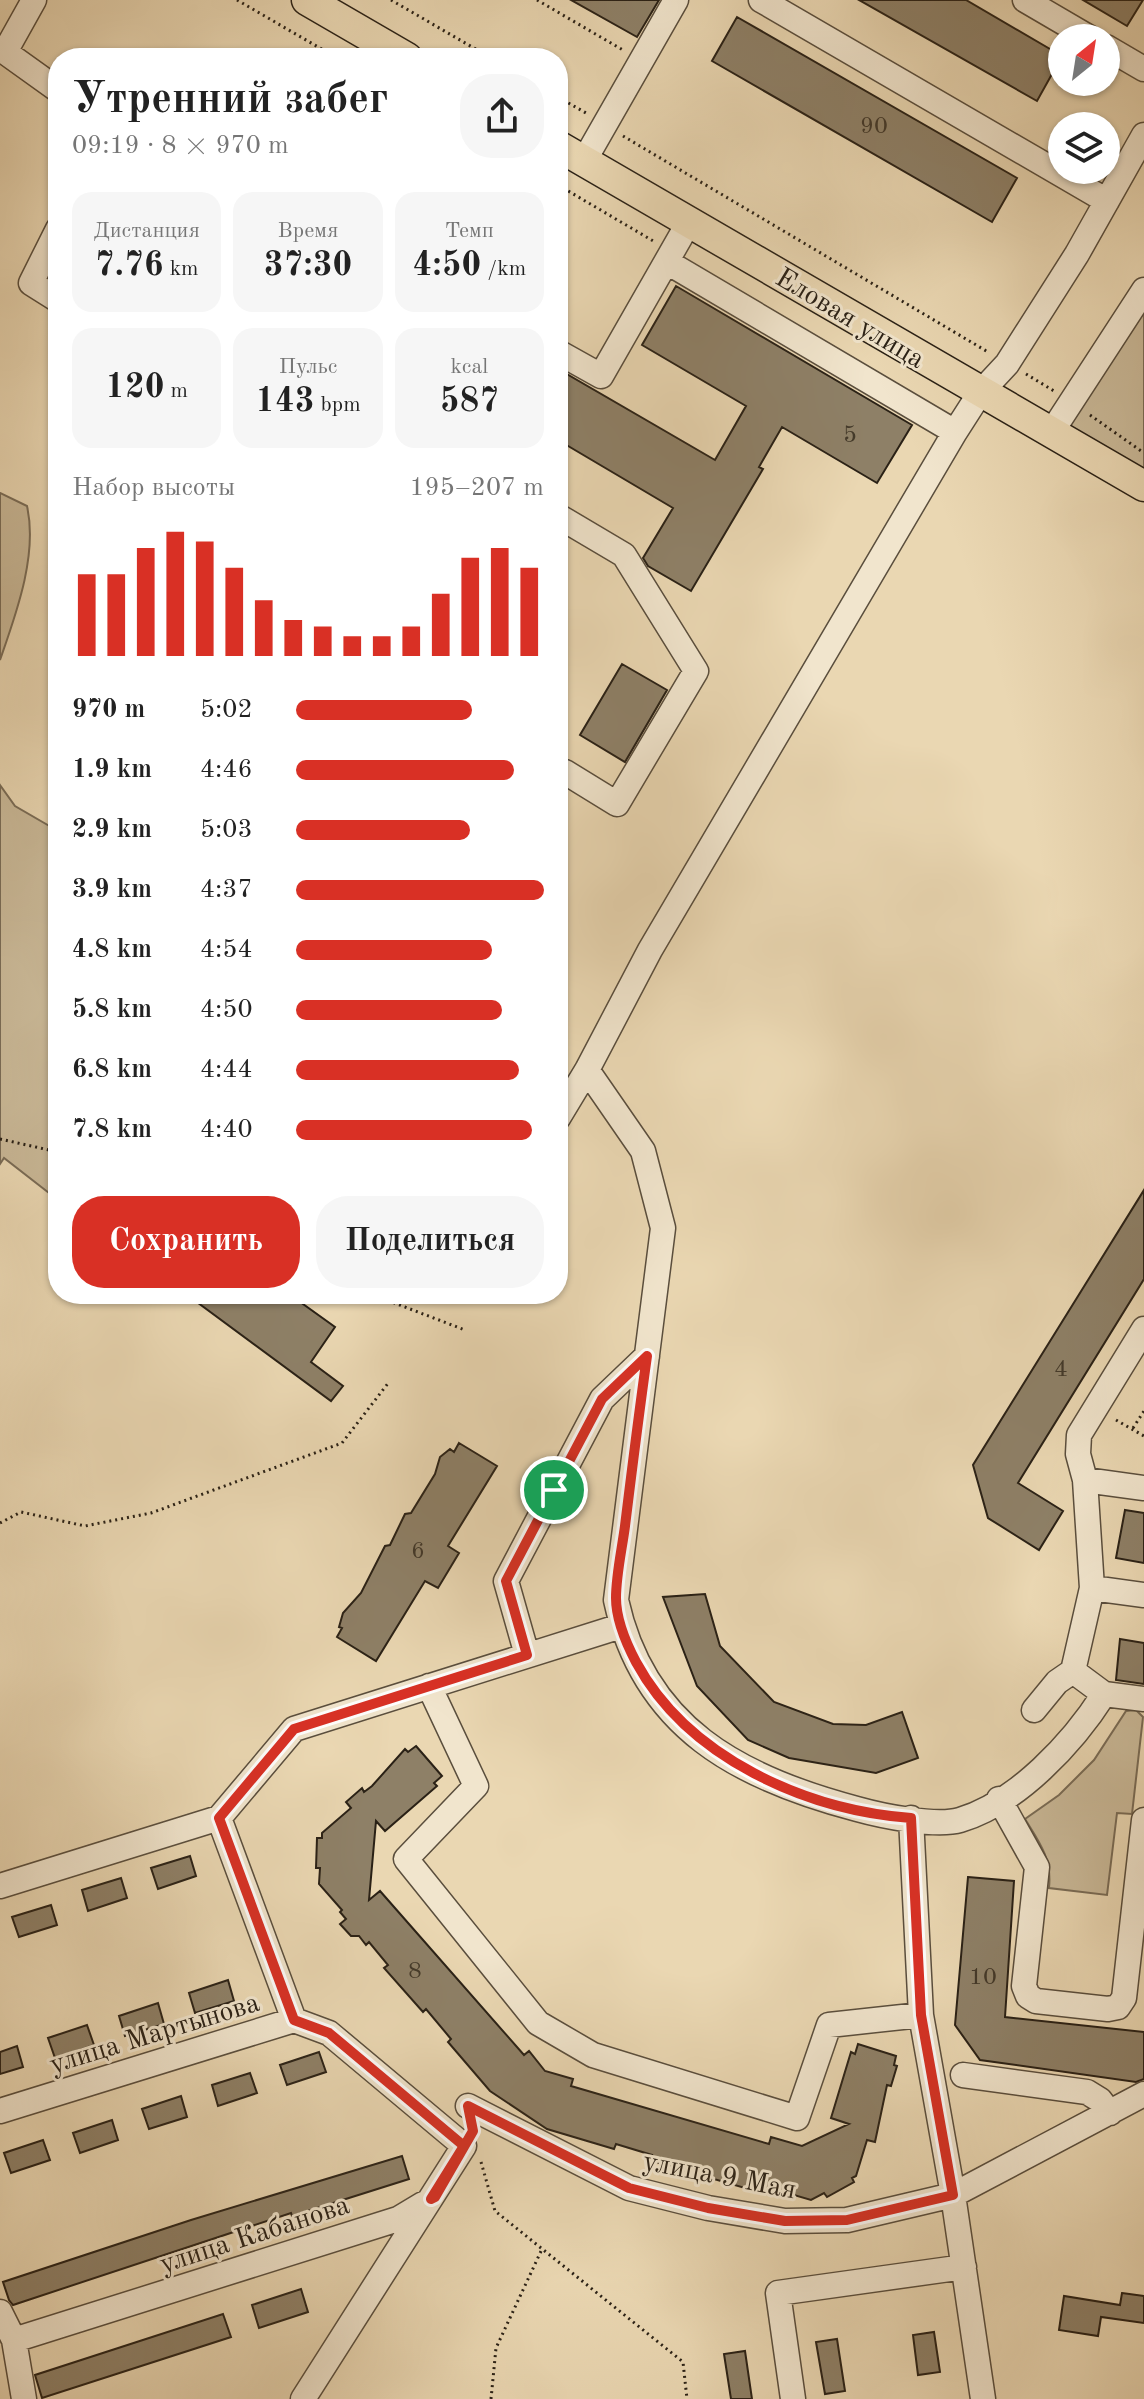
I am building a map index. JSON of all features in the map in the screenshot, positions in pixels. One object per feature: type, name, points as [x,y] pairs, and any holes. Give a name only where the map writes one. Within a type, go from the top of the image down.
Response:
[{"type":"main road","points":[[307,0],[390,48]]},
{"type":"main road","name":"Еловая улица","points":[[568,152],[1144,486]]},
{"type":"street","points":[[34,0],[5,52],[48,83]]},
{"type":"street","points":[[584,161],[676,0]]},
{"type":"street","points":[[761,0],[1107,201]]},
{"type":"street","points":[[1025,0],[1066,10]]},
{"type":"street","points":[[1120,55],[1144,69]]},
{"type":"street","points":[[568,1101],[650,950],[955,432],[980,393],[1007,364],[1144,135]]},
{"type":"street","points":[[568,358],[601,376],[646,278],[670,257],[689,222]]},
{"type":"street","points":[[48,249],[31,283],[48,294]]},
{"type":"street","points":[[670,257],[955,432]]},
{"type":"street","points":[[1051,433],[1144,290]]},
{"type":"street","points":[[568,522],[624,555],[696,671],[617,804],[568,774]]},
{"type":"street","points":[[587,1070],[643,1151],[663,1228],[616,1600],[621,1626],[642,1673],[666,1705],[707,1743],[738,1766],[810,1796],[883,1816],[957,1821],[999,1799],[1057,1755],[1076,1735],[1104,1694]]},
{"type":"street","points":[[1034,1710],[1057,1682],[1073,1671],[1092,1588],[1085,1480],[1078,1454],[1079,1435],[1144,1329]]},
{"type":"street","points":[[527,1655],[506,1581],[602,1399],[647,1356]]},
{"type":"street","points":[[1085,1480],[1144,1488]]},
{"type":"street","points":[[1092,1588],[1144,1595]]},
{"type":"street","points":[[0,1886],[219,1818],[294,1729],[621,1626]]},
{"type":"street","points":[[1073,1671],[1104,1694],[1144,1699]]},
{"type":"street","points":[[429,1686],[476,1786],[406,1859],[538,2023],[593,2055],[797,2118],[829,2025],[921,2015]]},
{"type":"street","points":[[999,1799],[1037,1867],[1024,1986],[1028,1996],[1036,2001],[1108,2009],[1118,2007],[1124,1998],[1144,1820]]},
{"type":"street","points":[[219,1818],[294,2020]]},
{"type":"street","points":[[911,1818],[921,2015],[953,2195],[983,2399]]},
{"type":"street","name":"улица Мартынова","points":[[0,2111],[294,2020],[329,2033],[469,2139]]},
{"type":"street","points":[[963,2075],[1087,2092],[1100,2100],[1110,2113]]},
{"type":"street","name":"улица 9 Мая","points":[[469,2139],[468,2106],[629,2188],[708,2208],[785,2221],[847,2220],[953,2195],[1144,2094]]},
{"type":"street","name":"улица Кабанова","points":[[14,2340],[398,2219],[431,2199],[469,2139]]},
{"type":"street","points":[[303,2399],[431,2199]]},
{"type":"street","points":[[793,2399],[778,2293],[964,2267]]},
{"type":"street","points":[[0,2312],[14,2340],[24,2399]]},
{"type":"path","points":[[237,0],[320,48]]},
{"type":"path","points":[[391,0],[474,48]]},
{"type":"path","points":[[537,0],[640,60]]},
{"type":"path","points":[[568,103],[1071,401],[1144,453]]},
{"type":"path","points":[[568,191],[670,257]]},
{"type":"path","points":[[0,1139],[48,1150]]},
{"type":"path","points":[[397,1304],[465,1330]]},
{"type":"path","points":[[0,1523],[21,1512],[85,1526],[151,1513],[342,1443],[389,1382]]},
{"type":"path","points":[[1096,1407],[1144,1436]]},
{"type":"path","points":[[1133,1430],[1144,1411]]},
{"type":"path","points":[[469,2139],[495,2211],[683,2362],[687,2399]]},
{"type":"path","points":[[491,2399],[496,2348],[542,2249]]},
{"type":"shaded area","points":[[1144,305],[1144,469],[1066,425]]},
{"type":"shaded area","points":[[0,493],[27,506],[30,544],[24,584],[0,660]]},
{"type":"shaded area","points":[[0,785],[15,806],[48,825],[48,1192],[4,1158],[0,1164]]},
{"type":"shaded area","points":[[1136,1710],[1143,1717],[1132,1814],[1117,1813],[1107,1895],[1049,1888],[1047,1860],[1025,1819],[1059,1795],[1094,1760],[1126,1711]]},
{"type":"building","points":[[571,0],[659,0],[637,37]]},
{"type":"building","points":[[859,0],[966,0],[1048,48],[1048,81],[1037,101]]},
{"type":"building","points":[[1083,0],[1143,0],[1127,26]]},
{"type":"building","points":[[737,17],[1017,178],[992,222],[712,61]]},
{"type":"building","points":[[676,286],[912,425],[877,483],[782,427],[759,467],[763,469],[691,591],[648,566],[643,558],[673,508],[568,446],[568,375],[715,460],[746,406],[642,345]]},
{"type":"building","points":[[622,664],[667,690],[625,762],[580,735]]},
{"type":"building","points":[[1144,1190],[1144,1279],[1018,1483],[1063,1511],[1039,1550],[988,1518],[973,1465]]},
{"type":"building","points":[[200,1304],[303,1304],[335,1327],[311,1362],[343,1386],[331,1401]]},
{"type":"building","points":[[459,1443],[497,1466],[448,1546],[459,1553],[438,1588],[425,1581],[376,1661],[337,1637],[342,1628],[339,1627],[343,1613],[361,1593],[405,1514],[411,1513],[435,1474],[440,1457],[450,1449],[454,1452]]},
{"type":"building","points":[[1125,1510],[1144,1513],[1144,1563],[1116,1558]]},
{"type":"building","points":[[705,1594],[720,1646],[774,1702],[833,1724],[866,1725],[902,1712],[918,1758],[876,1773],[789,1758],[748,1740],[697,1686],[663,1597]]},
{"type":"building","points":[[1120,1639],[1144,1643],[1144,1684],[1116,1680]]},
{"type":"building","points":[[416,1746],[442,1776],[434,1783],[437,1786],[385,1831],[376,1821],[369,1900],[380,1891],[524,2055],[529,2051],[545,2071],[573,2079],[571,2086],[769,2144],[771,2137],[802,2146],[849,2124],[831,2118],[851,2052],[855,2054],[858,2044],[896,2056],[894,2065],[897,2066],[891,2086],[887,2085],[875,2142],[867,2140],[856,2176],[852,2178],[854,2182],[827,2197],[824,2193],[811,2200],[777,2190],[777,2193],[767,2190],[766,2194],[650,2160],[652,2155],[616,2144],[614,2149],[547,2129],[490,2091],[448,2042],[451,2039],[426,2009],[423,2012],[384,1968],[388,1965],[369,1942],[366,1945],[359,1936],[351,1936],[340,1924],[346,1919],[340,1912],[342,1910],[319,1884],[317,1838],[322,1838],[322,1833],[351,1808],[346,1802],[362,1788],[364,1792],[372,1786],[405,1749],[408,1752]]},
{"type":"building","points":[[190,1856],[196,1876],[158,1889],[151,1868]]},
{"type":"building","points":[[968,1877],[1014,1881],[1005,2017],[1144,2032],[1144,2079],[1136,2082],[980,2060],[955,2025]]},
{"type":"building","points":[[121,1878],[127,1898],[88,1911],[82,1890]]},
{"type":"building","points":[[51,1905],[57,1925],[19,1937],[12,1917]]},
{"type":"building","points":[[228,1980],[234,2001],[195,2013],[189,1993]]},
{"type":"building","points":[[158,2003],[164,2024],[125,2036],[119,2016]]},
{"type":"building","points":[[87,2025],[94,2045],[55,2058],[48,2038]]},
{"type":"building","points":[[17,2046],[23,2067],[0,2074],[0,2052]]},
{"type":"building","points":[[319,2052],[326,2072],[287,2085],[280,2065]]},
{"type":"building","points":[[250,2073],[257,2093],[218,2106],[212,2085]]},
{"type":"building","points":[[181,2096],[187,2117],[149,2129],[142,2109]]},
{"type":"building","points":[[112,2120],[118,2140],[80,2153],[73,2133]]},
{"type":"building","points":[[43,2140],[50,2160],[11,2173],[4,2153]]},
{"type":"building","points":[[402,2156],[409,2179],[292,2216],[291,2213],[13,2305],[9,2300],[3,2282],[191,2220]]},
{"type":"building","points":[[301,2289],[308,2312],[259,2328],[252,2305]]},
{"type":"building","points":[[1122,2293],[1144,2296],[1144,2323],[1101,2317],[1098,2336],[1059,2330],[1064,2296],[1120,2305]]},
{"type":"building","points":[[223,2314],[231,2337],[42,2398],[35,2375]]},
{"type":"building","points":[[934,2332],[940,2372],[918,2375],[913,2335]]},
{"type":"building","points":[[837,2339],[845,2391],[825,2394],[816,2342]]},
{"type":"building","points":[[745,2351],[752,2399],[731,2399],[724,2354]]},
{"type":"route","points":[[647,1356],[616,1600],[625,1640],[648,1684],[675,1716],[738,1766],[810,1796],[883,1816],[911,1818],[921,2015],[953,2195],[847,2220],[785,2221],[708,2208],[629,2188],[468,2106],[473,2131],[435,2197],[431,2199],[464,2146],[329,2033],[294,2020],[219,1818],[294,1729],[527,1655],[506,1581],[554,1490],[602,1399],[647,1356]]}]
